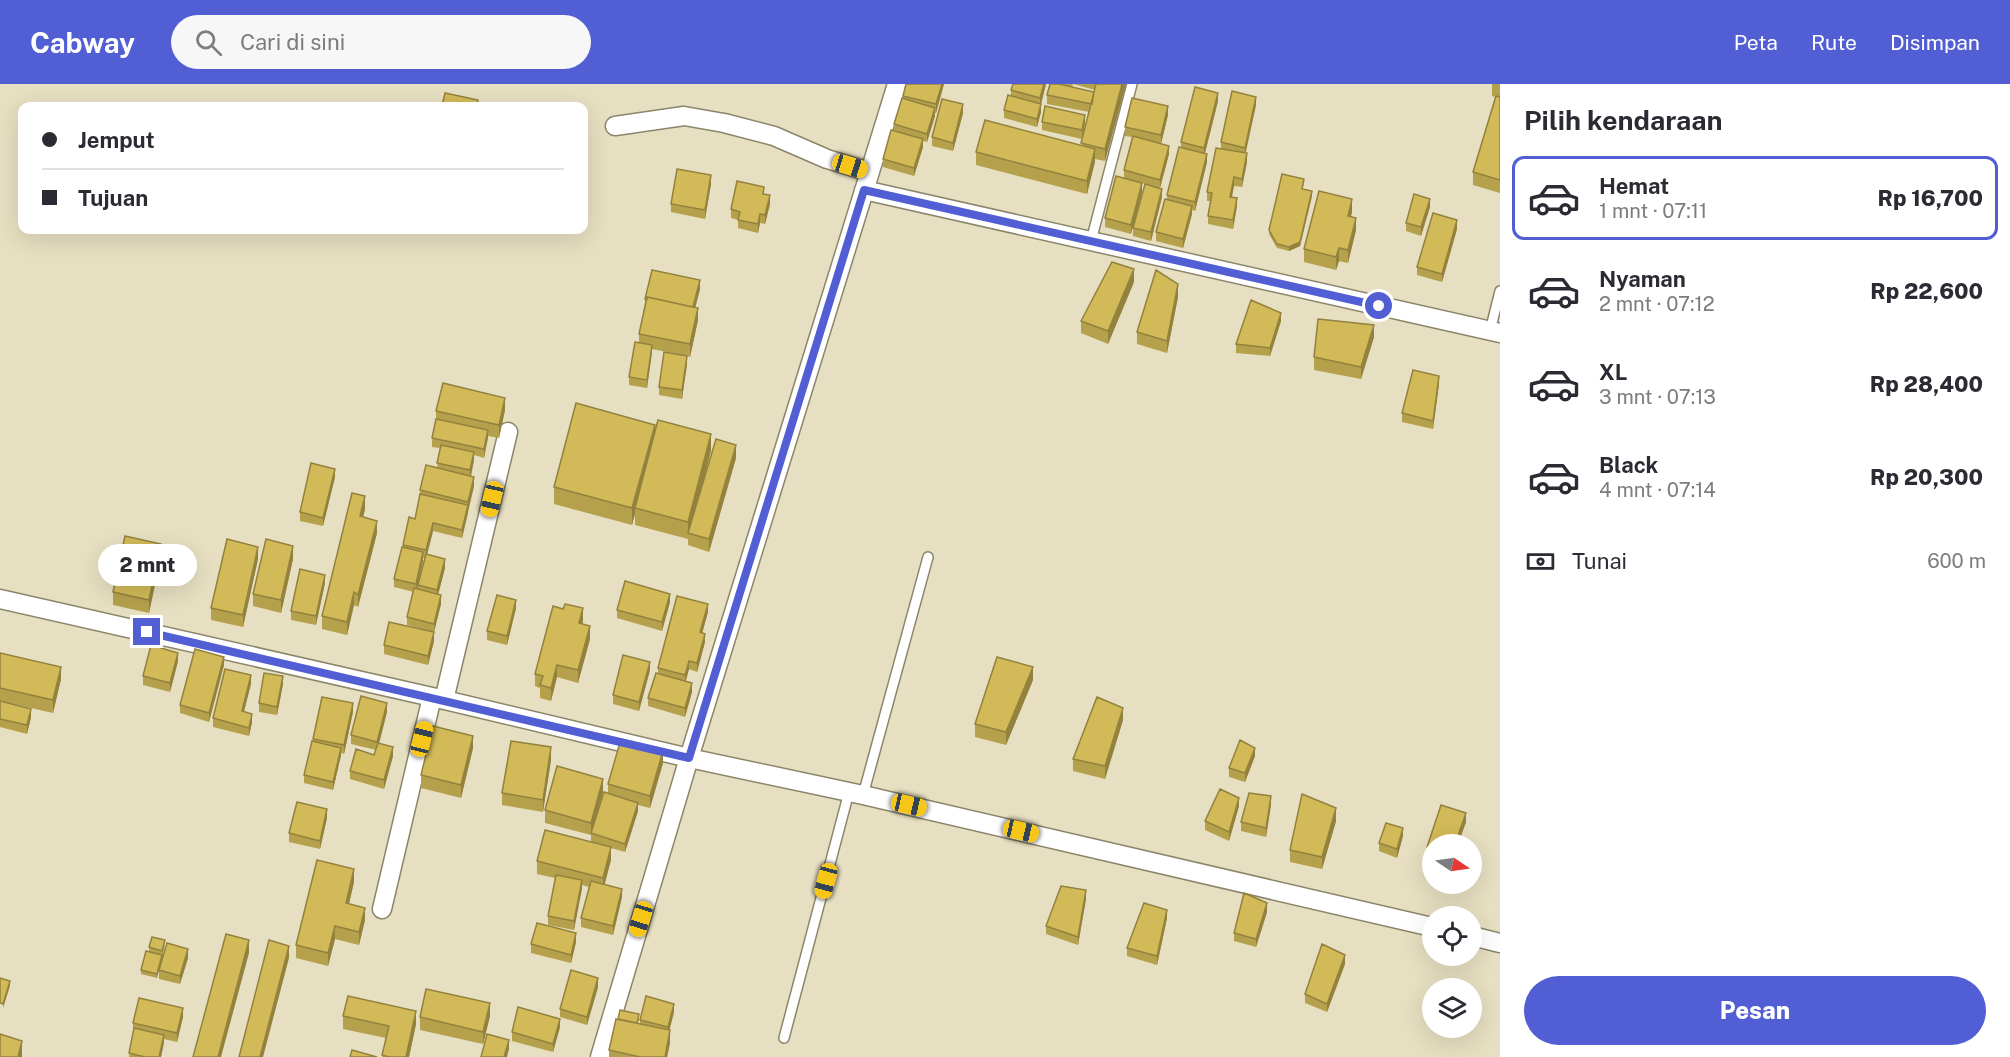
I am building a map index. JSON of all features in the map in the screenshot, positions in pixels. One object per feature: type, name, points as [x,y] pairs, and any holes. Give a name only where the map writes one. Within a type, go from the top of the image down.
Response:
[{"type":"street","points":[[600,1057],[689,758],[897,84]]},
{"type":"street","points":[[615,126],[684,116],[724,123],[774,136],[827,159],[870,172]]},
{"type":"street","points":[[864,190],[1495,332]]},
{"type":"street","points":[[382,909],[508,432]]},
{"type":"street","points":[[0,599],[438,698],[689,758],[856,793],[1422,925]]},
{"type":"street","points":[[1482,938],[1500,943]]},
{"type":"lane","points":[[1090,241],[1132,84]]},
{"type":"lane","points":[[1495,332],[1500,291]]},
{"type":"lane","points":[[784,1038],[928,557]]},
{"type":"building","points":[[906,84],[942,84],[936,104],[903,96]]},
{"type":"building","points":[[1013,84],[1044,84],[1040,98],[1011,90]]},
{"type":"building","points":[[1050,84],[1094,92],[1092,104],[1047,95]]},
{"type":"building","points":[[1096,84],[1122,84],[1105,149],[1081,143]]},
{"type":"building","points":[[1195,87],[1218,93],[1204,148],[1181,142]]},
{"type":"building","points":[[1232,91],[1256,97],[1245,148],[1221,142]]},
{"type":"building","points":[[445,93],[478,100],[478,102],[443,102]]},
{"type":"building","points":[[1008,95],[1041,104],[1037,119],[1004,110]]},
{"type":"building","points":[[1496,96],[1500,97],[1500,180],[1473,172]]},
{"type":"building","points":[[902,98],[935,108],[927,134],[894,124]]},
{"type":"building","points":[[1132,98],[1168,106],[1161,135],[1125,127]]},
{"type":"building","points":[[942,99],[963,104],[953,143],[932,137]]},
{"type":"building","points":[[1045,106],[1085,115],[1082,130],[1042,122]]},
{"type":"building","points":[[985,120],[1095,149],[1087,181],[976,152]]},
{"type":"building","points":[[891,130],[923,139],[914,168],[883,159]]},
{"type":"building","points":[[1133,136],[1169,146],[1160,180],[1124,170]]},
{"type":"building","points":[[1179,147],[1207,154],[1195,202],[1167,195]]},
{"type":"building","points":[[1216,148],[1247,153],[1242,179],[1234,177],[1230,197],[1237,198],[1233,220],[1208,216],[1212,193],[1207,192]]},
{"type":"building","points":[[677,169],[711,175],[705,210],[671,204]]},
{"type":"building","points":[[1282,174],[1304,179],[1302,189],[1312,191],[1300,242],[1289,247],[1277,244],[1269,230]]},
{"type":"building","points":[[1116,176],[1142,183],[1131,225],[1105,218]]},
{"type":"building","points":[[737,181],[764,187],[763,194],[770,195],[765,215],[760,214],[758,224],[738,220],[740,212],[731,209]]},
{"type":"building","points":[[1145,184],[1162,189],[1151,232],[1133,228]]},
{"type":"building","points":[[1319,191],[1352,199],[1348,216],[1356,218],[1348,250],[1339,248],[1336,257],[1304,249]]},
{"type":"building","points":[[1414,194],[1430,199],[1421,227],[1406,223]]},
{"type":"building","points":[[1165,199],[1192,206],[1183,239],[1156,232]]},
{"type":"building","points":[[1433,213],[1457,220],[1442,274],[1417,267]]},
{"type":"building","points":[[1112,262],[1134,269],[1108,331],[1081,321]]},
{"type":"building","points":[[652,270],[700,280],[693,307],[647,297],[645,299]]},
{"type":"building","points":[[1156,270],[1178,284],[1167,341],[1137,332]]},
{"type":"building","points":[[647,297],[698,308],[690,344],[639,334]]},
{"type":"building","points":[[1251,300],[1281,313],[1270,348],[1236,344]]},
{"type":"building","points":[[1318,319],[1374,325],[1361,367],[1314,357]]},
{"type":"building","points":[[635,342],[652,345],[647,380],[629,377]]},
{"type":"building","points":[[664,352],[687,356],[682,390],[659,387]]},
{"type":"building","points":[[1413,370],[1439,376],[1433,421],[1402,413]]},
{"type":"building","points":[[443,383],[505,398],[499,425],[436,411]]},
{"type":"building","points":[[576,403],[655,425],[632,508],[554,487]]},
{"type":"building","points":[[436,419],[488,430],[484,449],[432,438]]},
{"type":"building","points":[[658,420],[711,434],[688,522],[635,508]]},
{"type":"building","points":[[716,439],[736,445],[709,539],[688,533]]},
{"type":"building","points":[[441,445],[474,452],[470,470],[437,463]]},
{"type":"building","points":[[311,463],[335,469],[323,518],[300,512]]},
{"type":"building","points":[[426,465],[474,477],[468,502],[420,490]]},
{"type":"building","points":[[352,493],[365,496],[360,516],[377,521],[358,595],[354,592],[347,622],[322,616]]},
{"type":"building","points":[[420,494],[468,505],[462,530],[433,523],[426,550],[403,545],[409,517],[415,519]]},
{"type":"building","points":[[125,536],[161,544],[149,600],[113,592]]},
{"type":"building","points":[[227,539],[258,547],[243,615],[211,608]]},
{"type":"building","points":[[266,539],[293,546],[281,600],[253,594]]},
{"type":"building","points":[[402,547],[423,552],[416,584],[394,579]]},
{"type":"building","points":[[426,554],[445,559],[437,590],[418,585]]},
{"type":"building","points":[[300,569],[325,575],[316,616],[291,611]]},
{"type":"building","points":[[625,581],[670,594],[662,622],[617,610]]},
{"type":"building","points":[[414,588],[441,595],[434,624],[407,617]]},
{"type":"building","points":[[497,595],[516,600],[507,636],[487,631]]},
{"type":"building","points":[[677,596],[708,604],[700,632],[705,634],[697,663],[689,661],[685,675],[658,668]]},
{"type":"building","points":[[565,604],[583,608],[579,623],[590,626],[578,670],[557,665],[551,688],[540,685],[543,676],[535,674],[553,606],[563,609]]},
{"type":"building","points":[[389,622],[434,632],[428,656],[384,645]]},
{"type":"building","points":[[151,645],[178,653],[170,683],[143,676]]},
{"type":"building","points":[[195,649],[224,657],[209,713],[180,705]]},
{"type":"building","points":[[0,653],[61,667],[53,700],[0,688]]},
{"type":"building","points":[[623,655],[650,662],[639,702],[613,695]]},
{"type":"building","points":[[997,657],[1033,667],[1006,732],[975,724]]},
{"type":"building","points":[[225,669],[251,675],[242,711],[252,714],[249,728],[213,718]]},
{"type":"building","points":[[264,673],[283,676],[277,707],[259,703]]},
{"type":"building","points":[[656,673],[692,683],[685,708],[648,698]]},
{"type":"building","points":[[361,696],[387,703],[377,742],[351,735]]},
{"type":"building","points":[[322,697],[353,703],[344,745],[313,739]]},
{"type":"building","points":[[1097,697],[1123,708],[1105,766],[1073,759]]},
{"type":"building","points":[[0,701],[31,709],[27,725],[0,719]]},
{"type":"building","points":[[433,726],[473,736],[461,785],[421,775]]},
{"type":"building","points":[[621,739],[663,751],[650,796],[608,784]]},
{"type":"building","points":[[1240,740],[1255,748],[1245,773],[1229,768]]},
{"type":"building","points":[[312,741],[341,748],[333,782],[304,775]]},
{"type":"building","points":[[511,741],[551,747],[543,800],[502,793]]},
{"type":"building","points":[[378,743],[393,747],[384,780],[350,771],[356,749],[374,755]]},
{"type":"building","points":[[557,766],[603,779],[591,823],[545,810]]},
{"type":"building","points":[[1220,789],[1239,798],[1229,832],[1205,821]]},
{"type":"building","points":[[604,792],[638,803],[625,844],[591,833]]},
{"type":"building","points":[[1249,793],[1271,796],[1266,828],[1241,822]]},
{"type":"building","points":[[1302,794],[1336,808],[1322,857],[1290,850]]},
{"type":"building","points":[[297,802],[327,809],[320,841],[289,833]]},
{"type":"building","points":[[1441,805],[1466,813],[1459,834],[1431,834]]},
{"type":"building","points":[[1386,823],[1403,828],[1397,849],[1379,843]]},
{"type":"building","points":[[545,830],[611,847],[603,878],[537,861]]},
{"type":"building","points":[[317,860],[354,869],[346,903],[365,908],[359,932],[335,926],[328,953],[296,945]]},
{"type":"building","points":[[556,875],[582,880],[574,921],[548,916]]},
{"type":"building","points":[[591,881],[622,889],[613,926],[581,918]]},
{"type":"building","points":[[1061,886],[1086,890],[1078,937],[1046,926]]},
{"type":"building","points":[[1244,893],[1267,903],[1256,939],[1234,933]]},
{"type":"building","points":[[1144,903],[1167,910],[1157,956],[1127,948]]},
{"type":"building","points":[[537,923],[576,933],[571,955],[531,944]]},
{"type":"building","points":[[226,934],[249,940],[218,1057],[193,1057]]},
{"type":"building","points":[[152,937],[165,940],[162,951],[149,947]]},
{"type":"building","points":[[269,940],[289,946],[260,1057],[239,1057]]},
{"type":"building","points":[[167,943],[188,949],[180,976],[159,970]]},
{"type":"building","points":[[1322,944],[1345,955],[1327,1004],[1305,994]]},
{"type":"building","points":[[146,951],[162,955],[157,974],[141,970]]},
{"type":"building","points":[[571,970],[598,978],[587,1017],[560,1009]]},
{"type":"building","points":[[0,978],[10,981],[3,1004],[0,1003]]},
{"type":"building","points":[[426,989],[490,1003],[483,1032],[420,1017]]},
{"type":"building","points":[[348,996],[416,1011],[406,1057],[382,1055],[389,1026],[343,1016]]},
{"type":"building","points":[[646,996],[674,1004],[668,1027],[640,1020]]},
{"type":"building","points":[[139,998],[183,1008],[177,1033],[133,1023]]},
{"type":"building","points":[[518,1007],[560,1019],[553,1044],[512,1032]]},
{"type":"building","points":[[620,1010],[639,1014],[637,1023],[618,1019]]},
{"type":"building","points":[[616,1019],[670,1030],[665,1057],[640,1057],[609,1050]]},
{"type":"building","points":[[134,1028],[164,1035],[159,1057],[145,1057],[129,1053]]},
{"type":"building","points":[[0,1034],[22,1041],[18,1057],[0,1057]]},
{"type":"building","points":[[487,1034],[509,1040],[504,1057],[481,1057]]},
{"type":"building","points":[[352,1050],[377,1057],[350,1057]]},
{"type":"route","points":[[147,632],[689,758],[864,190],[1379,306]]}]
